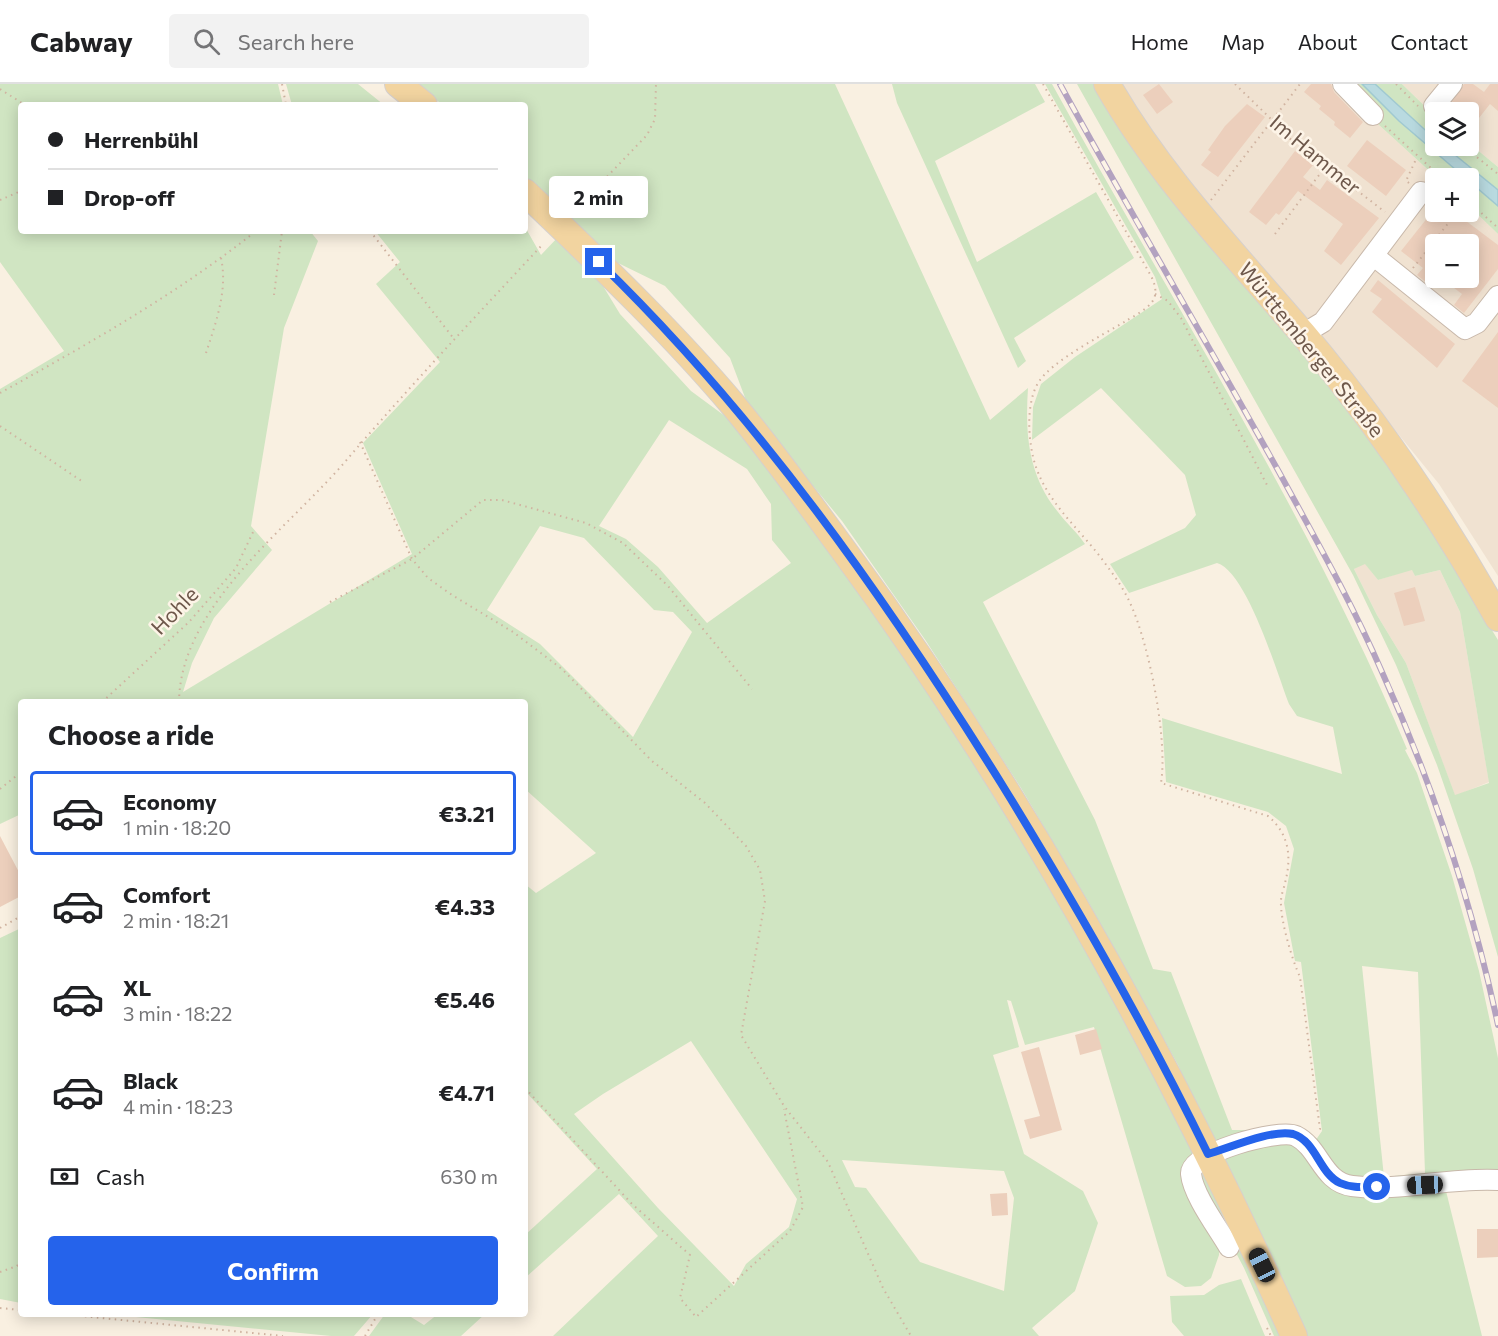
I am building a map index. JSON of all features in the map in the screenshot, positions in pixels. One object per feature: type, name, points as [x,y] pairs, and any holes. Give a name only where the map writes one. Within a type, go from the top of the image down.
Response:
[{"type":"main road","points":[[398,84],[420,102]]},
{"type":"main road","name":"Württemberger Straße","points":[[1114,87],[1199,216],[1303,334],[1352,395],[1416,484],[1498,618]]},
{"type":"main road","points":[[528,195],[614,277],[733,405],[799,489],[910,641],[1061,881],[1208,1154],[1294,1336]]},
{"type":"street","points":[[1343,84],[1373,115]]},
{"type":"street","points":[[1432,102],[1452,84]]},
{"type":"street","points":[[1303,334],[1323,322],[1422,192]]},
{"type":"street","points":[[1374,256],[1465,329],[1477,323],[1498,296]]},
{"type":"street","points":[[1229,1247],[1195,1187],[1191,1172],[1193,1164],[1208,1154],[1281,1134],[1294,1134],[1309,1146],[1330,1176],[1349,1186],[1425,1185],[1498,1180]]},
{"type":"path","points":[[282,84],[285,102]]},
{"type":"path","points":[[578,207],[647,135],[655,119],[656,84]]},
{"type":"path","points":[[1042,84],[1151,276],[1155,294],[1150,304],[1069,356],[1039,381],[1033,393],[1031,405],[1031,445],[1034,463],[1058,510],[1106,565],[1131,604],[1139,625],[1158,723],[1163,770],[1161,783],[1268,816],[1280,826],[1288,843],[1289,861],[1281,900],[1293,961],[1300,977],[1320,1129],[1309,1146]]},
{"type":"path","name":"Im Hammer","points":[[1235,84],[1272,120],[1276,128],[1398,222]]},
{"type":"path","points":[[1199,216],[1300,84]]},
{"type":"path","points":[[1396,84],[1425,106]]},
{"type":"path","points":[[0,89],[20,102]]},
{"type":"path","points":[[1373,115],[1431,168]]},
{"type":"path","points":[[1417,156],[1406,181],[1422,192]]},
{"type":"path","points":[[1476,156],[1498,174]]},
{"type":"path","points":[[1275,234],[1325,166]]},
{"type":"path","points":[[0,200],[18,192]]},
{"type":"path","points":[[1479,211],[1498,228]]},
{"type":"path","points":[[1404,279],[1449,222]]},
{"type":"path","points":[[0,393],[105,334],[221,258],[252,234]]},
{"type":"path","points":[[274,295],[282,234]]},
{"type":"path","points":[[372,234],[454,339]]},
{"type":"path","points":[[179,699],[179,691],[193,642],[241,570],[343,464],[360,442],[543,244]]},
{"type":"path","points":[[206,353],[218,316],[225,276],[221,258]]},
{"type":"path","points":[[1155,294],[1168,301],[1181,318],[1267,484]]},
{"type":"path","points":[[0,426],[83,482]]},
{"type":"path","points":[[360,442],[412,559],[428,578],[513,632],[562,669],[651,761],[705,803],[746,846],[760,870],[765,900],[741,1035],[784,1106],[828,1162],[883,1288],[912,1336]]},
{"type":"path","points":[[330,602],[412,559],[483,500],[502,500],[586,523],[623,543],[668,586],[752,688]]},
{"type":"path","name":"Hohle","points":[[105,699],[189,622],[236,568],[254,530]]},
{"type":"path","points":[[236,568],[241,570]]},
{"type":"path","points":[[0,789],[18,774]]},
{"type":"path","points":[[0,928],[18,918]]},
{"type":"path","points":[[528,1091],[632,1204],[690,1255],[680,1298],[696,1317],[790,1231],[803,1207],[784,1106]]},
{"type":"path","points":[[0,1272],[18,1264]]},
{"type":"path","points":[[0,1308],[18,1310]]},
{"type":"path","points":[[91,1317],[283,1336]]},
{"type":"path","points":[[365,1336],[376,1317]]},
{"type":"shaded area","points":[[1118,84],[1346,84],[1379,125],[1426,168],[1425,222],[1479,222],[1479,216],[1498,234],[1498,576],[1439,484],[1328,348],[1193,195]]},
{"type":"shaded area","points":[[1402,84],[1498,84],[1498,167],[1479,151],[1479,102],[1425,102],[1425,106]]},
{"type":"shaded area","points":[[1365,563],[1378,580],[1412,569],[1415,576],[1440,570],[1460,612],[1489,782],[1455,796],[1406,663],[1377,615],[1354,569]]},
{"type":"green space","points":[[0,84],[278,84],[282,102],[18,102],[18,234],[312,234],[318,241],[284,328],[251,526],[272,550],[214,618],[192,663],[183,692],[412,554],[363,443],[440,362],[376,284],[400,262],[377,234],[528,232],[541,255],[559,236],[603,286],[620,314],[691,391],[729,419],[760,456],[914,665],[1011,819],[1118,1002],[1192,1143],[1220,1238],[1219,1255],[1211,1278],[1201,1286],[1185,1287],[1167,1276],[1094,1027],[1025,1045],[1011,1001],[1007,1000],[1019,1047],[993,1055],[1024,1154],[1083,1191],[1098,1223],[1075,1291],[1032,1328],[1039,1336],[553,1336],[658,1236],[619,1194],[528,1275],[528,1232],[597,1169],[528,1094],[528,886],[536,893],[596,853],[528,792],[528,699],[18,699],[18,815],[0,824],[0,389],[64,351],[0,262]],"holes":[[[669,420],[747,469],[771,504],[772,540],[791,563],[707,623],[658,567],[626,539],[599,526]],[[540,526],[584,538],[654,610],[673,612],[692,632],[633,737],[540,644],[487,610]],[[691,1041],[797,1199],[789,1227],[746,1264],[734,1286],[658,1208],[574,1114]],[[842,1160],[1004,1171],[1014,1198],[1004,1291],[920,1262],[866,1188],[855,1187]]]},
{"type":"green space","points":[[286,84],[358,84],[380,102],[291,102]]},
{"type":"green space","points":[[415,84],[835,84],[990,420],[1028,388],[1028,438],[1040,483],[1061,516],[1085,544],[983,602],[1095,820],[1153,969],[1171,972],[1232,1130],[1247,1130],[1248,1137],[1237,1142],[1214,1142],[1178,1065],[1089,903],[1021,788],[926,641],[842,521],[749,408],[730,358],[665,286],[616,262],[528,180],[528,102],[439,102]]},
{"type":"green space","points":[[892,84],[1035,84],[1045,102],[935,161],[977,262],[1096,192],[1134,258],[1014,338],[1026,361],[1018,368],[897,103]]},
{"type":"green space","points":[[1045,84],[1052,84],[1284,495],[1369,663],[1417,773],[1452,876],[1479,971],[1498,1058],[1498,1188],[1347,1182],[1313,1144],[1322,1131],[1301,962],[1295,961],[1284,903],[1294,849],[1286,826],[1268,812],[1166,782],[1162,718],[1342,774],[1333,727],[1297,716],[1289,704],[1250,603],[1228,570],[1217,563],[1129,593],[1110,564],[1185,528],[1196,515],[1185,475],[1101,388],[1032,440],[1033,407],[1041,384],[1075,357],[1162,299],[1155,277]],"holes":[[[1362,966],[1418,972],[1425,1173],[1384,1177]]]},
{"type":"green space","points":[[1077,84],[1098,84],[1393,470],[1498,640],[1498,957],[1473,869],[1437,765],[1396,665],[1353,575]],"holes":[[[1365,564],[1378,580],[1412,570],[1415,576],[1440,570],[1460,612],[1489,783],[1455,795],[1406,663],[1377,615],[1354,569]]]},
{"type":"green space","points":[[1346,84],[1362,84],[1425,143],[1425,156],[1440,156],[1454,168],[1426,168],[1379,125]]},
{"type":"green space","points":[[1375,84],[1402,84],[1425,106],[1425,130]]},
{"type":"green space","points":[[1479,151],[1498,167],[1498,190],[1479,175],[1479,168],[1471,168],[1456,156],[1479,156]]},
{"type":"green space","points":[[1479,190],[1498,206],[1498,234],[1479,216]]},
{"type":"green space","points":[[18,929],[18,1302],[0,1299],[0,938]]},
{"type":"green space","points":[[1292,1137],[1324,1174],[1445,1187],[1482,1336],[1306,1336],[1225,1161],[1230,1152]]},
{"type":"green space","points":[[1202,1167],[1283,1336],[1274,1336],[1244,1268],[1201,1187]]},
{"type":"green space","points":[[1241,1279],[1265,1336],[1184,1336],[1172,1322],[1170,1296],[1204,1295],[1219,1285]]},
{"type":"green space","points":[[136,1317],[370,1317],[354,1336],[331,1336]]},
{"type":"green space","points":[[383,1317],[411,1317],[424,1325],[434,1317],[482,1317],[461,1336],[369,1336]]},
{"type":"water","points":[[1362,84],[1375,84],[1425,130],[1425,143]]},
{"type":"water","points":[[1440,156],[1456,156],[1471,168],[1454,168]]},
{"type":"water","points":[[1479,175],[1498,190],[1498,206],[1479,190]]},
{"type":"building","points":[[1159,84],[1173,102],[1157,114],[1143,95]]},
{"type":"building","points":[[1311,84],[1331,84],[1334,92],[1363,122],[1350,138],[1319,109],[1321,106],[1304,92]]},
{"type":"building","points":[[1464,84],[1473,84],[1484,92],[1490,84],[1498,84],[1498,111],[1490,104],[1479,118],[1479,102],[1452,102]]},
{"type":"building","points":[[1247,104],[1265,117],[1218,177],[1201,165],[1211,152],[1208,150],[1225,126]]},
{"type":"building","points":[[1367,140],[1406,170],[1386,196],[1347,166]]},
{"type":"building","points":[[1295,151],[1313,165],[1303,177],[1320,190],[1327,180],[1379,218],[1341,265],[1324,251],[1343,224],[1298,191],[1279,215],[1276,213],[1266,225],[1249,212]]},
{"type":"building","points":[[1425,221],[1467,222],[1498,245],[1498,269],[1464,313],[1454,305],[1462,294],[1454,288],[1479,288],[1479,234],[1425,234],[1425,282],[1417,275],[1423,268],[1401,251]]},
{"type":"building","points":[[1378,280],[1455,344],[1437,368],[1372,312],[1382,299],[1370,291]]},
{"type":"building","points":[[1498,332],[1498,408],[1462,381]]},
{"type":"building","points":[[1415,587],[1425,621],[1404,626],[1394,593]]},
{"type":"building","points":[[0,836],[18,870],[18,898],[0,907]]},
{"type":"building","points":[[1096,1029],[1102,1049],[1080,1055],[1075,1035]]},
{"type":"building","points":[[1039,1047],[1062,1130],[1030,1139],[1024,1120],[1040,1116],[1021,1052]]},
{"type":"building","points":[[1007,1193],[1008,1215],[992,1216],[990,1194]]},
{"type":"building","points":[[1477,1229],[1498,1229],[1498,1257],[1477,1258]]},
{"type":"railway","points":[[1060,84],[1279,472],[1333,571],[1370,646],[1401,715],[1449,845],[1476,934],[1498,1025]]},
{"type":"route","points":[[599,262],[733,405],[799,489],[910,641],[1061,881],[1208,1154],[1254,1140],[1281,1134],[1294,1134],[1306,1142],[1320,1164],[1338,1182],[1349,1186],[1377,1187]]}]
